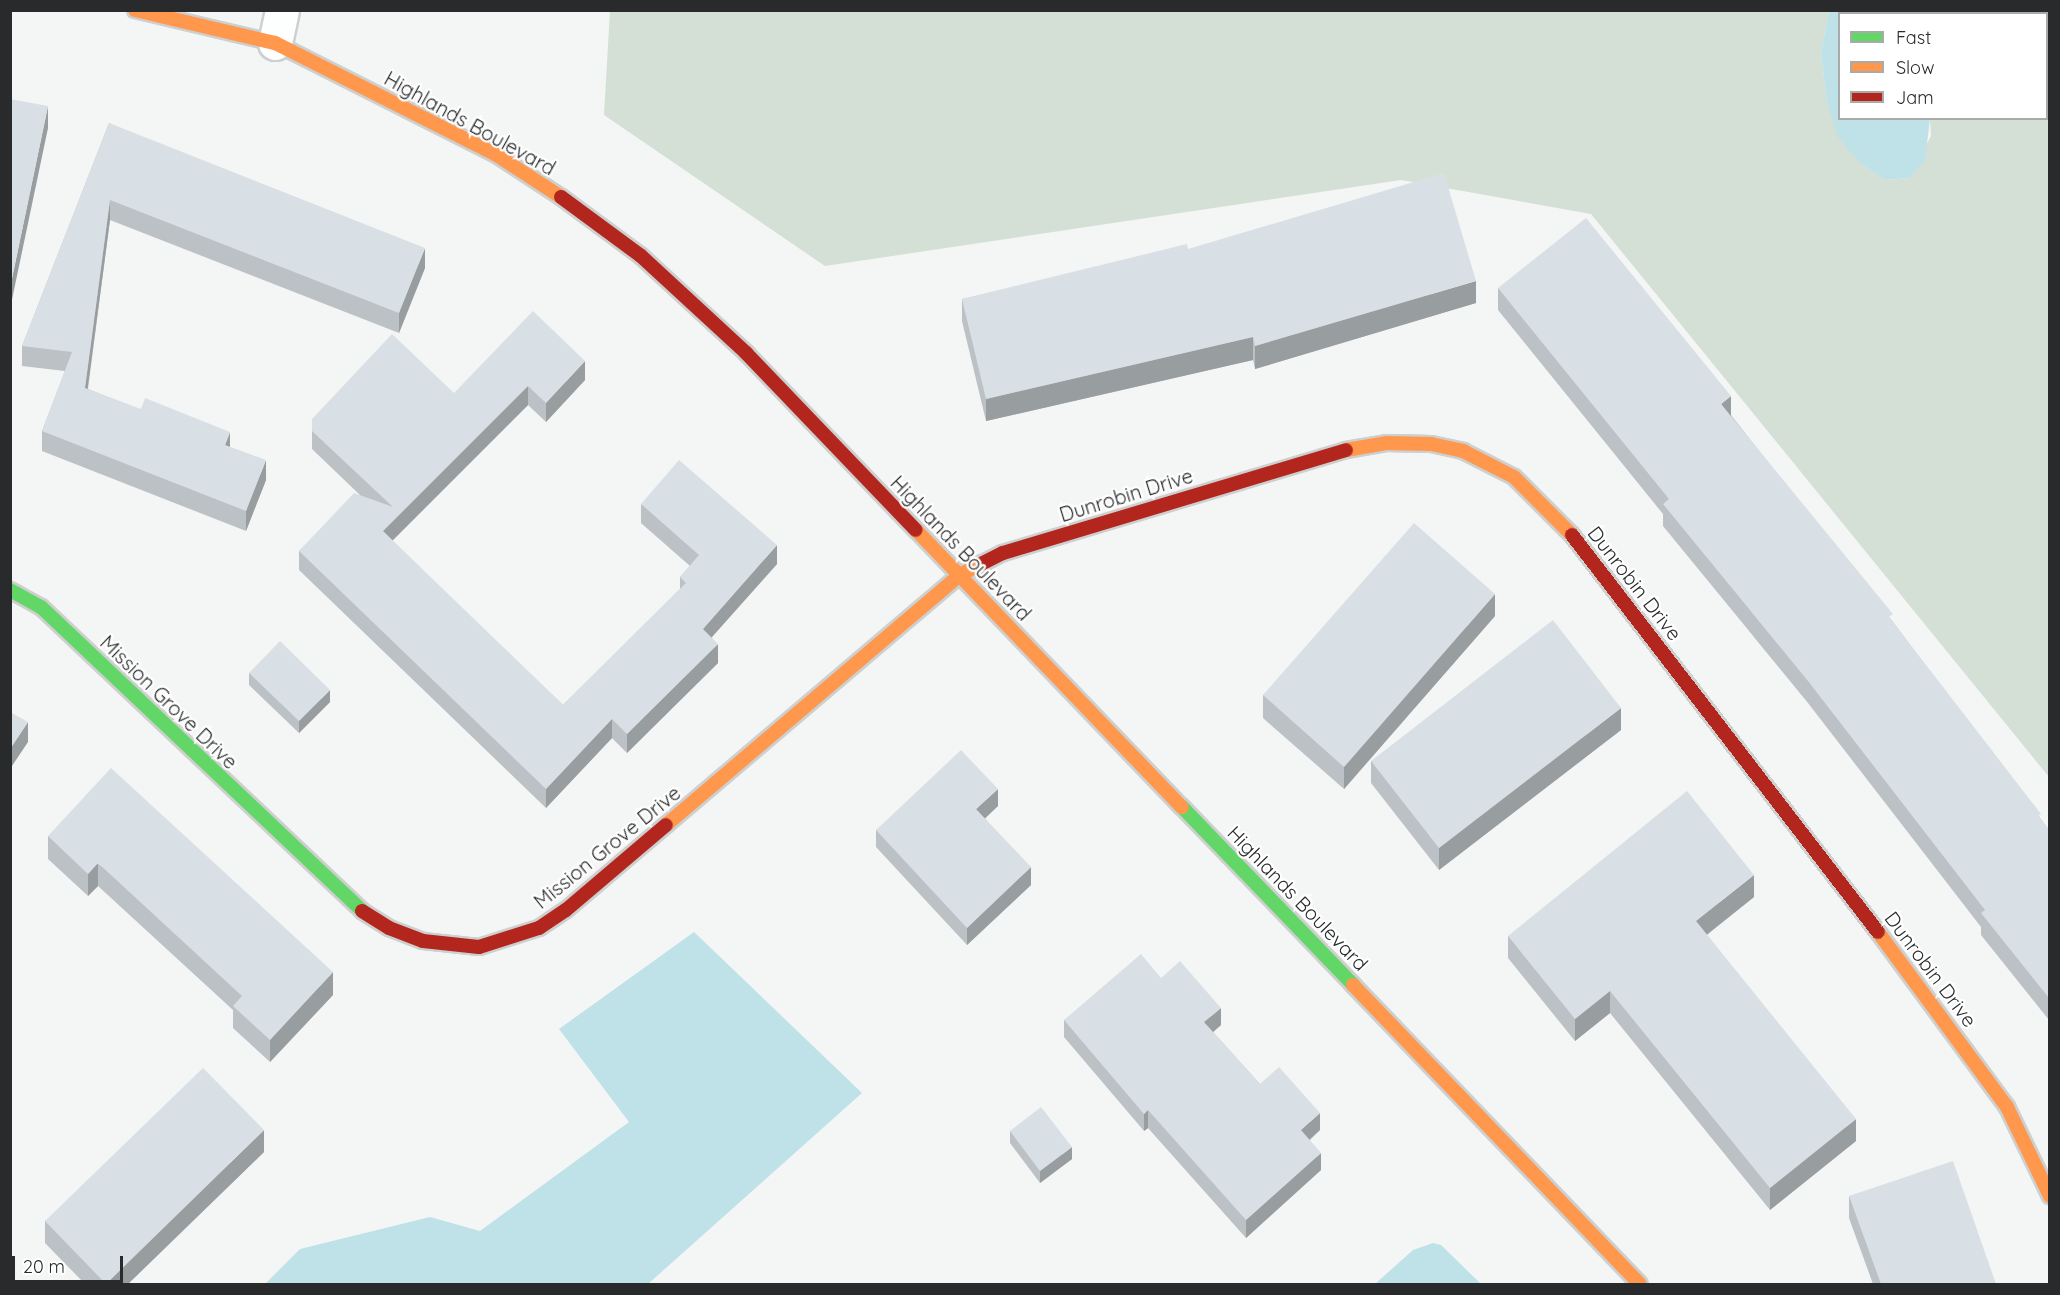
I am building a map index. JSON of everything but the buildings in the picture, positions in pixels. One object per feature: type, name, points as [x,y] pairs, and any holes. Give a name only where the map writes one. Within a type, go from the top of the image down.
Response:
[{"type":"street","name":"Highlands Boulevard","points":[[135,10],[275,43],[495,154],[540,181],[641,255],[746,353],[1640,1284]]},
{"type":"street","points":[[275,43],[282,10]]},
{"type":"street","name":"Dunrobin Drive","points":[[960,575],[1003,554],[1353,448],[1387,443],[1431,444],[1463,451],[1496,467],[1539,497],[1559,518],[1954,1030],[2007,1107],[2049,1196]]},
{"type":"street","name":"Mission Grove Drive","points":[[10,590],[41,607],[363,912],[389,928],[423,941],[470,947],[505,941],[539,928],[566,910],[960,575]]},
{"type":"shaded area","points":[[610,11],[1829,11],[1821,53],[1827,102],[1861,164],[1887,180],[1909,178],[1931,136],[1930,120],[2048,120],[2048,12],[1908,11],[2049,11],[2049,777],[1591,214],[1401,180],[825,266],[604,115]]},
{"type":"water","points":[[1829,11],[1908,11],[1838,12],[1838,120],[1930,120],[1925,160],[1909,178],[1886,180],[1861,164],[1838,137],[1827,102],[1821,53]]},
{"type":"water","points":[[694,932],[862,1093],[648,1284],[265,1284],[300,1249],[430,1217],[480,1231],[629,1122],[559,1029]]},
{"type":"water","points":[[1433,1243],[1441,1245],[1481,1284],[1375,1284],[1413,1250]]},
{"type":"traffic: fast","points":[[10,590],[41,607],[362,911]]},
{"type":"traffic: fast","points":[[1182,807],[1353,985]]},
{"type":"traffic: slow","points":[[135,10],[275,43],[495,154],[561,197]]},
{"type":"traffic: slow","points":[[1346,450],[1387,443],[1431,444],[1463,451],[1514,477],[1572,535]]},
{"type":"traffic: slow","points":[[916,530],[1182,807]]},
{"type":"traffic: slow","points":[[666,825],[960,575],[983,563]]},
{"type":"traffic: slow","points":[[1878,932],[2007,1107],[2050,1196]]},
{"type":"traffic: slow","points":[[1353,985],[1640,1284]]},
{"type":"traffic: jam","points":[[561,197],[641,256],[746,353],[916,530]]},
{"type":"traffic: jam","points":[[983,563],[1003,553],[1346,450]]},
{"type":"traffic: jam","points":[[1572,535],[1878,932]]},
{"type":"traffic: jam","points":[[362,911],[389,928],[423,941],[479,947],[539,928],[566,910],[666,825]]}]
